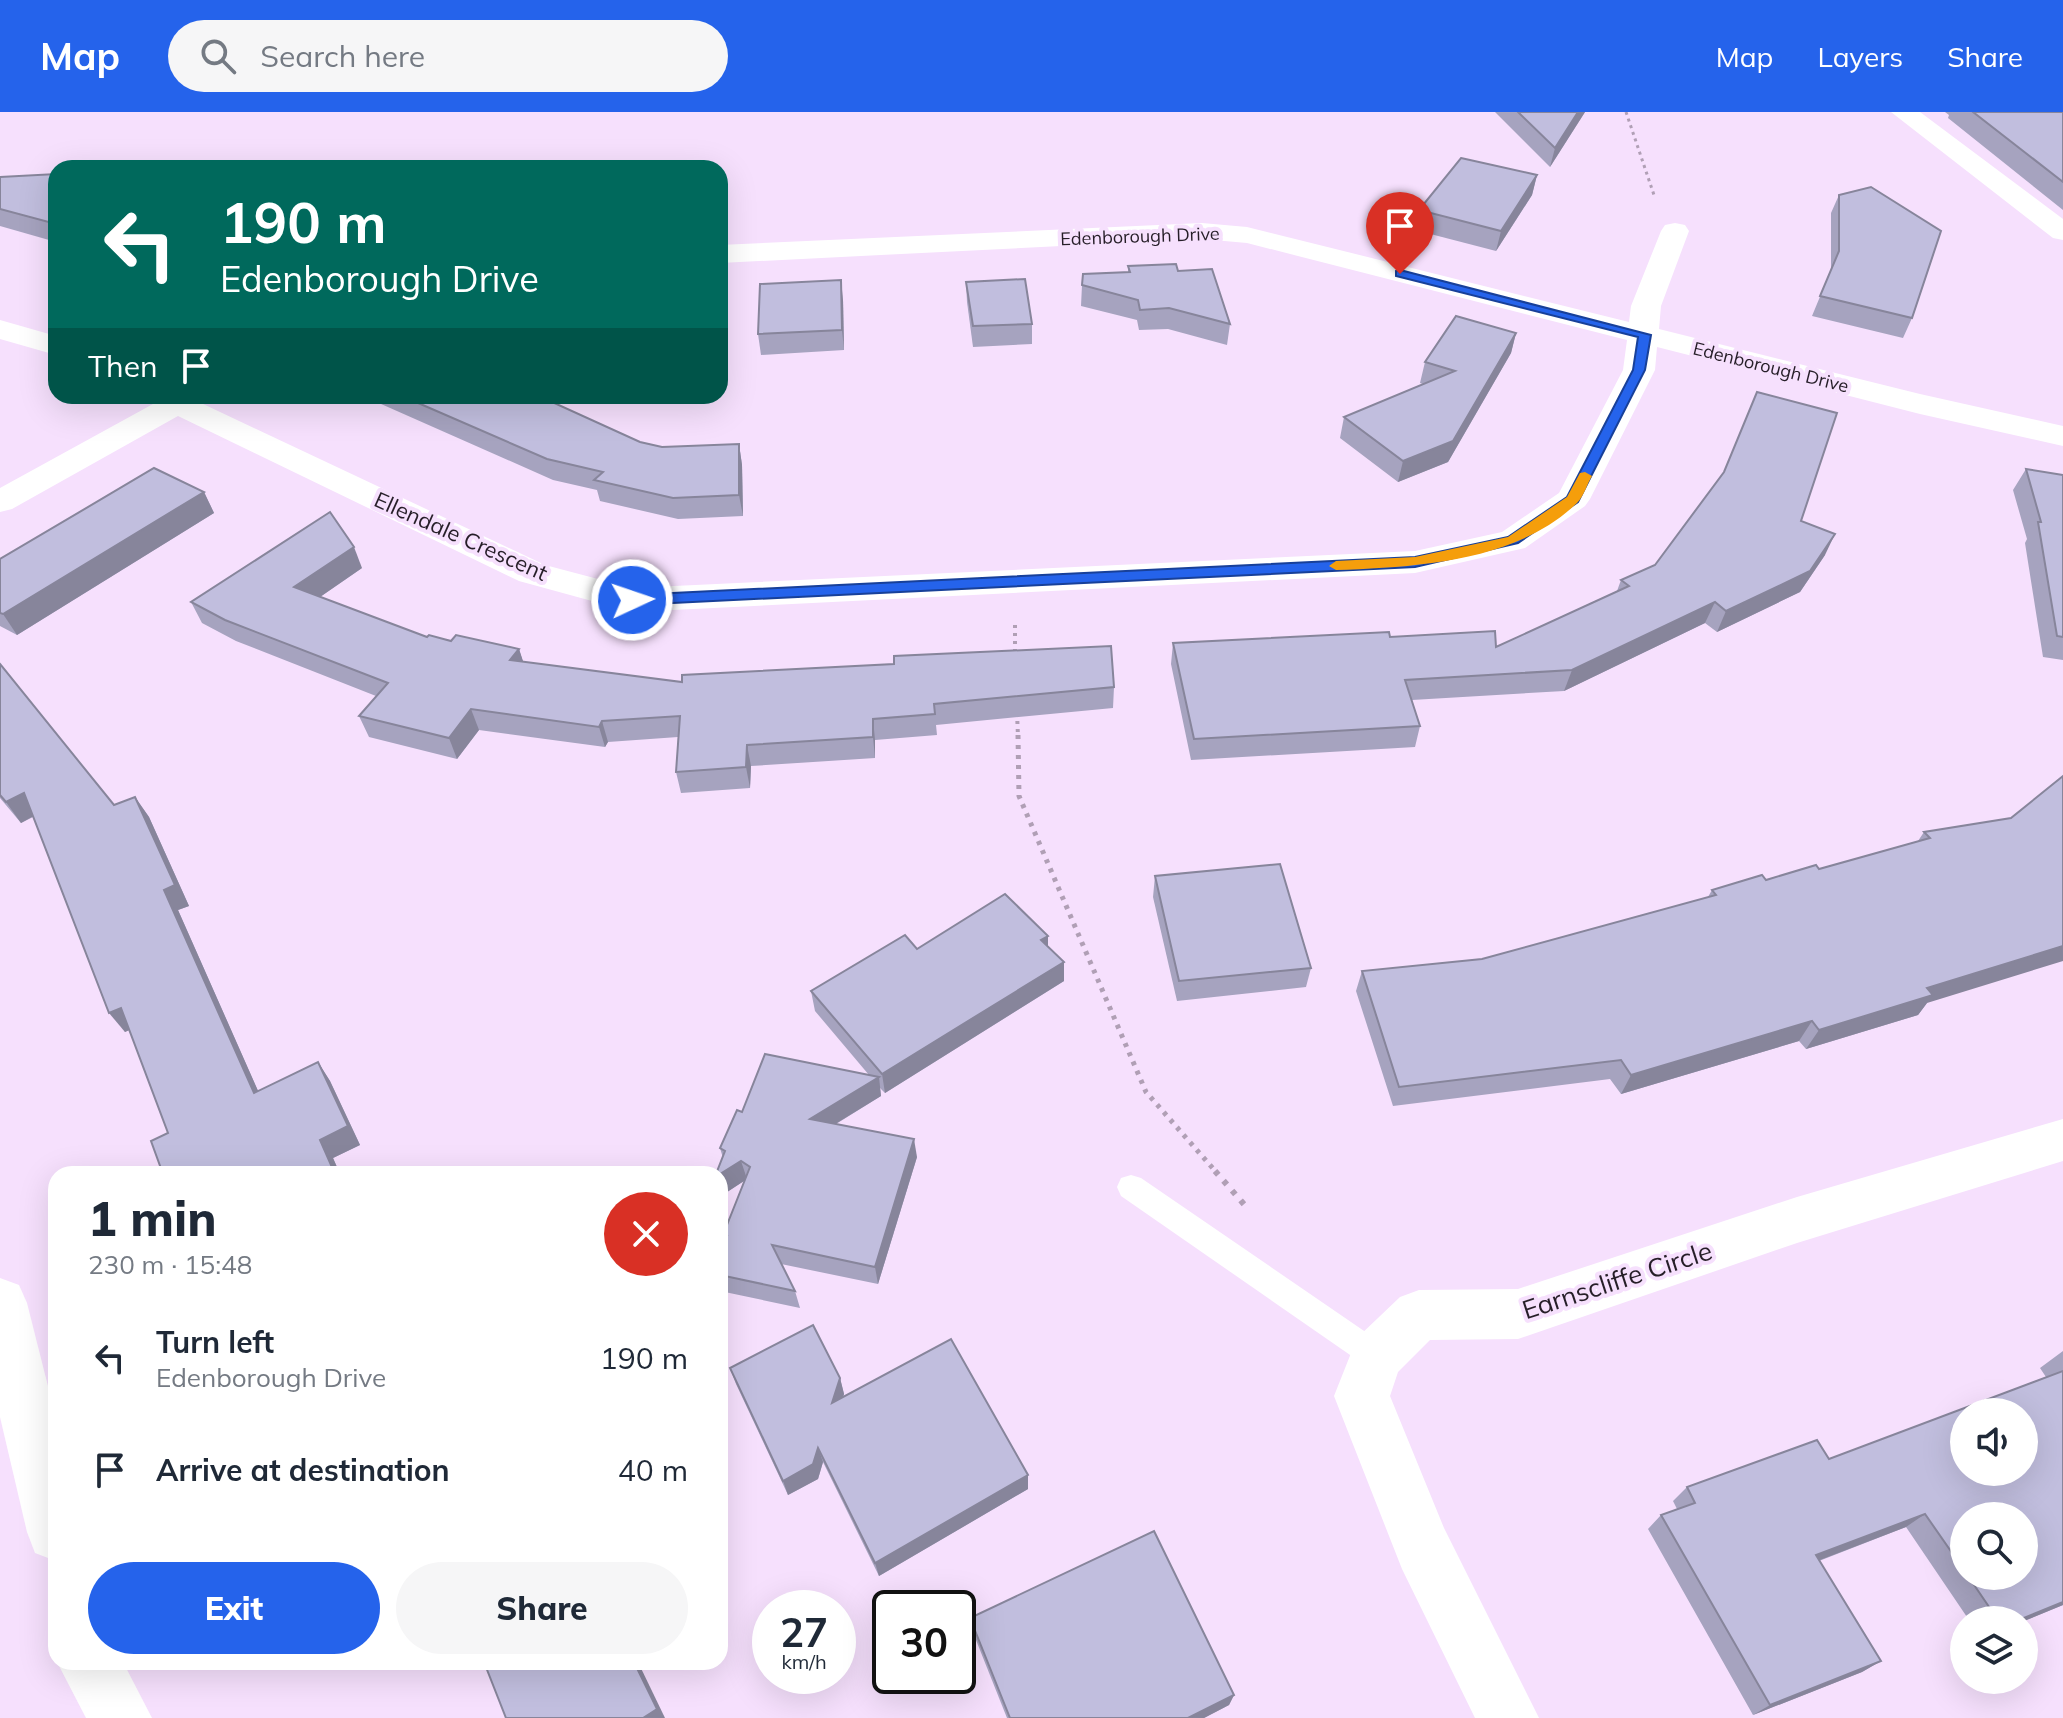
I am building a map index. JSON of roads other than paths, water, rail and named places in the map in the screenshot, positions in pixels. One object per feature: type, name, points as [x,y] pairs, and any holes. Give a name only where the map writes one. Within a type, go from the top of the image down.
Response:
[{"type":"street","points":[[1904,112],[2063,232]]},
{"type":"street","name":"Edenborough Drive","points":[[728,254],[1202,231],[1247,235],[2063,436]]},
{"type":"street","name":"Ellendale Crescent","points":[[189,404],[532,573],[632,600],[1415,562],[1513,540],[1573,499],[1639,370],[1646,306],[1675,231]]},
{"type":"street","points":[[0,329],[48,344]]},
{"type":"street","points":[[0,502],[167,404]]},
{"type":"street","name":"Earnscliffe Circle","points":[[1508,1718],[1423,1548],[1362,1396],[1376,1356],[1419,1315],[1518,1314],[1797,1220],[2063,1140]]},
{"type":"street","points":[[0,1303],[48,1499]]},
{"type":"street","points":[[93,1670],[121,1718]]},
{"type":"lane","points":[[1131,1187],[1376,1356]]}]
